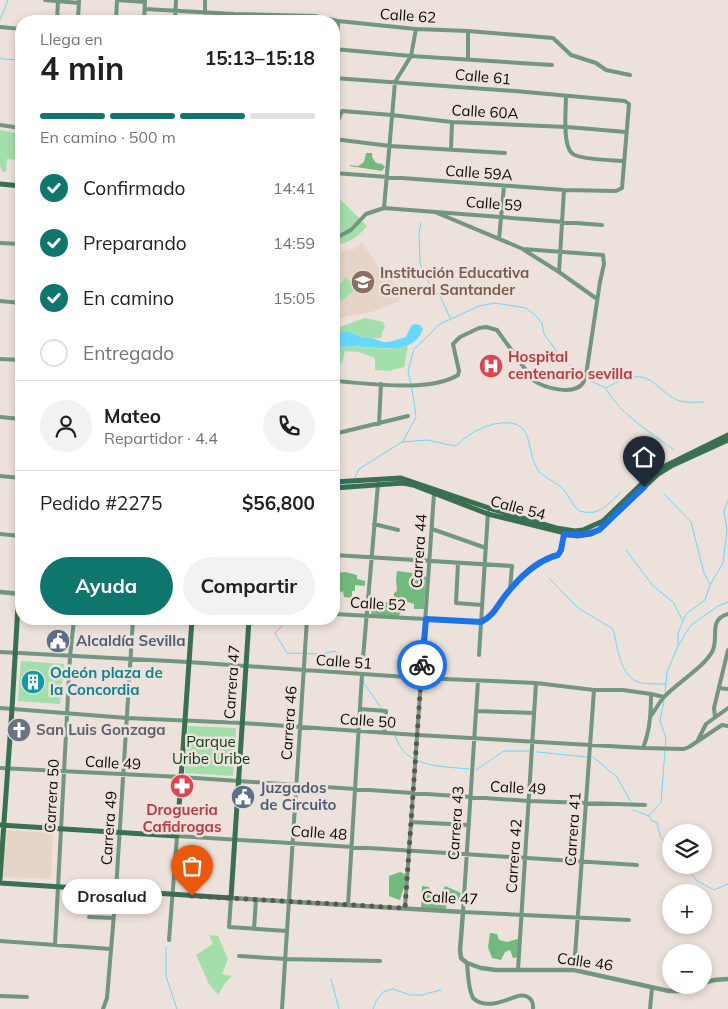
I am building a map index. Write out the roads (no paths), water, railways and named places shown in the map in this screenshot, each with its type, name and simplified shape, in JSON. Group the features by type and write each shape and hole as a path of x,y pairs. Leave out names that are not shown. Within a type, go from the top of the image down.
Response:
{"main road":[{"path":"0,184 15,185"},
{"name":"Calle 54","path":"340,487 403,483 488,511 577,536 591,534 599,530 656,472 726,438"},
{"name":"Calle 54","path":"340,482 401,478 488,511"},
{"path":"0,879 2,825 8,768 17,625"},
{"path":"177,836 191,625"},
{"name":"Carrera 47","path":"231,898 249,625"},
{"name":"Calle 48","path":"2,825 177,836"},
{"name":"Calle 47","path":"0,883 231,898"}],"street":[{"path":"45,0 79,1 78,15"},
{"path":"57,15 58,0"},
{"path":"116,15 117,0 145,1 144,15"},
{"path":"176,0 176,15"},
{"path":"205,0 205,13"},
{"name":"Calle 62","path":"145,9 262,15"},
{"name":"Calle 62","path":"340,21 416,29 553,38 572,56 596,63 606,70 630,75"},
{"path":"0,27 15,28"},
{"path":"340,236 351,230 366,214 384,208 395,82 411,56 416,29"},
{"path":"468,31 468,60"},
{"path":"340,49 552,65"},
{"name":"Calle 61","path":"340,78 625,101 629,104 626,132"},
{"path":"566,96 567,145 574,155 624,161 626,132"},
{"name":"Calle 60A","path":"340,116 342,111 452,122 567,127 626,132"},
{"path":"451,150 452,122"},
{"path":"0,125 15,127"},
{"path":"340,140 390,146 505,153"},
{"name":"Calle 59A","path":"340,174 564,190 616,191 622,188 624,161"},
{"path":"500,239 504,186"},
{"path":"559,272 564,190"},
{"name":"Calle 59","path":"384,208 602,225"},
{"path":"435,212 523,249 597,299"},
{"path":"0,243 15,244"},
{"path":"340,381 417,386 452,379 458,375 453,344 479,328 486,327 498,330 537,383 551,389 564,389 582,384 586,375 604,257 601,254 523,249"},
{"path":"0,300 15,302"},
{"path":"0,359 15,360"},
{"path":"379,424 382,384"},
{"path":"340,433 408,416"},
{"path":"0,417 15,418"},
{"path":"0,476 15,477"},
{"path":"363,658 378,484"},
{"name":"Carrera 44","path":"405,908 434,494"},
{"path":"478,655 488,511"},
{"path":"374,524 398,530"},
{"path":"432,529 486,548"},
{"path":"481,622 491,616 510,589 540,562 558,555 565,532"},
{"path":"0,534 15,535"},
{"path":"340,555 512,566 510,589"},
{"path":"458,563 456,603 482,605"},
{"path":"0,592 15,594"},
{"name":"Calle 52","path":"340,614 481,622"},
{"path":"651,716 664,697 708,657 715,644 716,622 720,616 728,614"},
{"name":"Carrera 50","path":"55,944 70,657 73,625"},
{"name":"Carrera 49","path":"103,1009 107,998 116,890 133,625"},
{"name":"Carrera 46","path":"282,1009 307,625"},
{"path":"715,717 714,708 726,669 728,650"},
{"name":"Calle 51","path":"0,652 70,657 130,658 536,684 651,694 664,697"},
{"path":"348,905 362,674"},
{"name":"Carrera 43","path":"467,963 461,958 460,950 478,681"},
{"name":"Carrera 42","path":"518,970 536,684"},
{"path":"719,688 728,689"},
{"name":"Carrera 41","path":"574,970 594,690"},
{"path":"643,748 651,716 651,694"},
{"name":"Calle 50","path":"0,708 127,718 242,723 417,736 643,748 684,749 722,725 728,726"},
{"path":"697,741 706,724 728,708"},
{"path":"360,709 386,711 384,733"},
{"path":"476,711 534,713"},
{"name":"Calle 49","path":"0,768 181,777 529,801 645,806"},
{"path":"411,822 469,825"},
{"path":"169,940 177,836"},
{"name":"Calle 48","path":"177,836 637,865"},
{"name":"Calle 47","path":"231,898 629,920"},
{"name":"Carrera 47","path":"231,898 229,927 287,930"},
{"path":"254,929 256,899"},
{"path":"89,917 113,918"},
{"path":"0,941 111,949"},
{"path":"239,956 380,962"},
{"path":"467,963 472,996 478,1004 488,1008 498,1006 514,997 522,995 530,998 534,1004 533,1009"},
{"name":"Calle 46","path":"467,963 481,968 574,970 662,990"},
{"path":"712,981 728,979"},
{"path":"650,1009 652,988"},
{"path":"0,996 27,997"}],"water":[{"path":"414,324 420,325 423,329 419,337 406,346 398,348 340,347 340,333 347,331 364,338 389,342 406,337 411,326"}],"waterway":[{"path":"0,20 8,0"},
{"path":"0,58 15,60"},
{"path":"421,223 419,232 420,263 425,277 441,298 450,318"},
{"path":"411,384 408,371 414,349 438,325 479,306 495,303 526,308 536,316 542,323 544,334 558,353 579,374"},
{"path":"589,380 606,388 630,378 642,377 654,383 676,400 704,402"},
{"path":"403,441 416,417 412,388"},
{"path":"606,389 628,415 674,450"},
{"path":"355,478 359,469 402,442 428,440 454,446 481,428 494,424 508,423 523,429 538,470 543,476 563,489 579,511 592,512 602,509 620,493"},
{"path":"340,485 353,484 354,482"},
{"path":"664,494 691,522 704,573 710,584"},
{"path":"678,645 678,634 683,620 687,613 705,600 710,585 723,563 727,530 724,511 728,500"},
{"path":"626,550 653,586 673,602 682,619"},
{"path":"549,578 578,608 613,629 618,652 628,675 641,683 666,684"},
{"path":"665,694 667,672 678,646 691,625 718,606 728,602"},
{"path":"282,625 275,633 287,653 322,654 335,651 357,672"},
{"path":"363,682 382,709"},
{"path":"649,816 661,802 666,738 660,721 664,701"},
{"path":"387,717 393,731"},
{"path":"395,735 406,754 415,759 435,766 469,769"},
{"path":"476,770 504,751 529,751"},
{"path":"537,752 587,757"},
{"path":"593,757 617,777 632,804"},
{"path":"633,810 649,816 652,821 657,822 662,839"},
{"path":"691,874 696,880 714,890 728,884"},
{"path":"166,947 166,976 177,1009"},
{"path":"331,979 339,1009"},
{"path":"373,1009 383,992 393,989 410,995 424,995"},
{"path":"425,994 441,990"}],"place":[{"name":"Institución Educativa General Santander","path":"363,282"},
{"name":"Hospital centenario sevilla","path":"491,366"},
{"name":"Alcaldía Sevilla","path":"58,641"},
{"name":"Odeón plaza de la Concordia","path":"33,682"},
{"name":"San Luis Gonzaga","path":"19,730"},
{"name":"Drogueria Cafidrogas","path":"182,786"},
{"name":"Juzgados de Circuito","path":"243,797"},
{"name":"Drosalud","path":"192,896"}],"park label":[{"name":"Parque Uribe Uribe","path":"211,750"}]}
